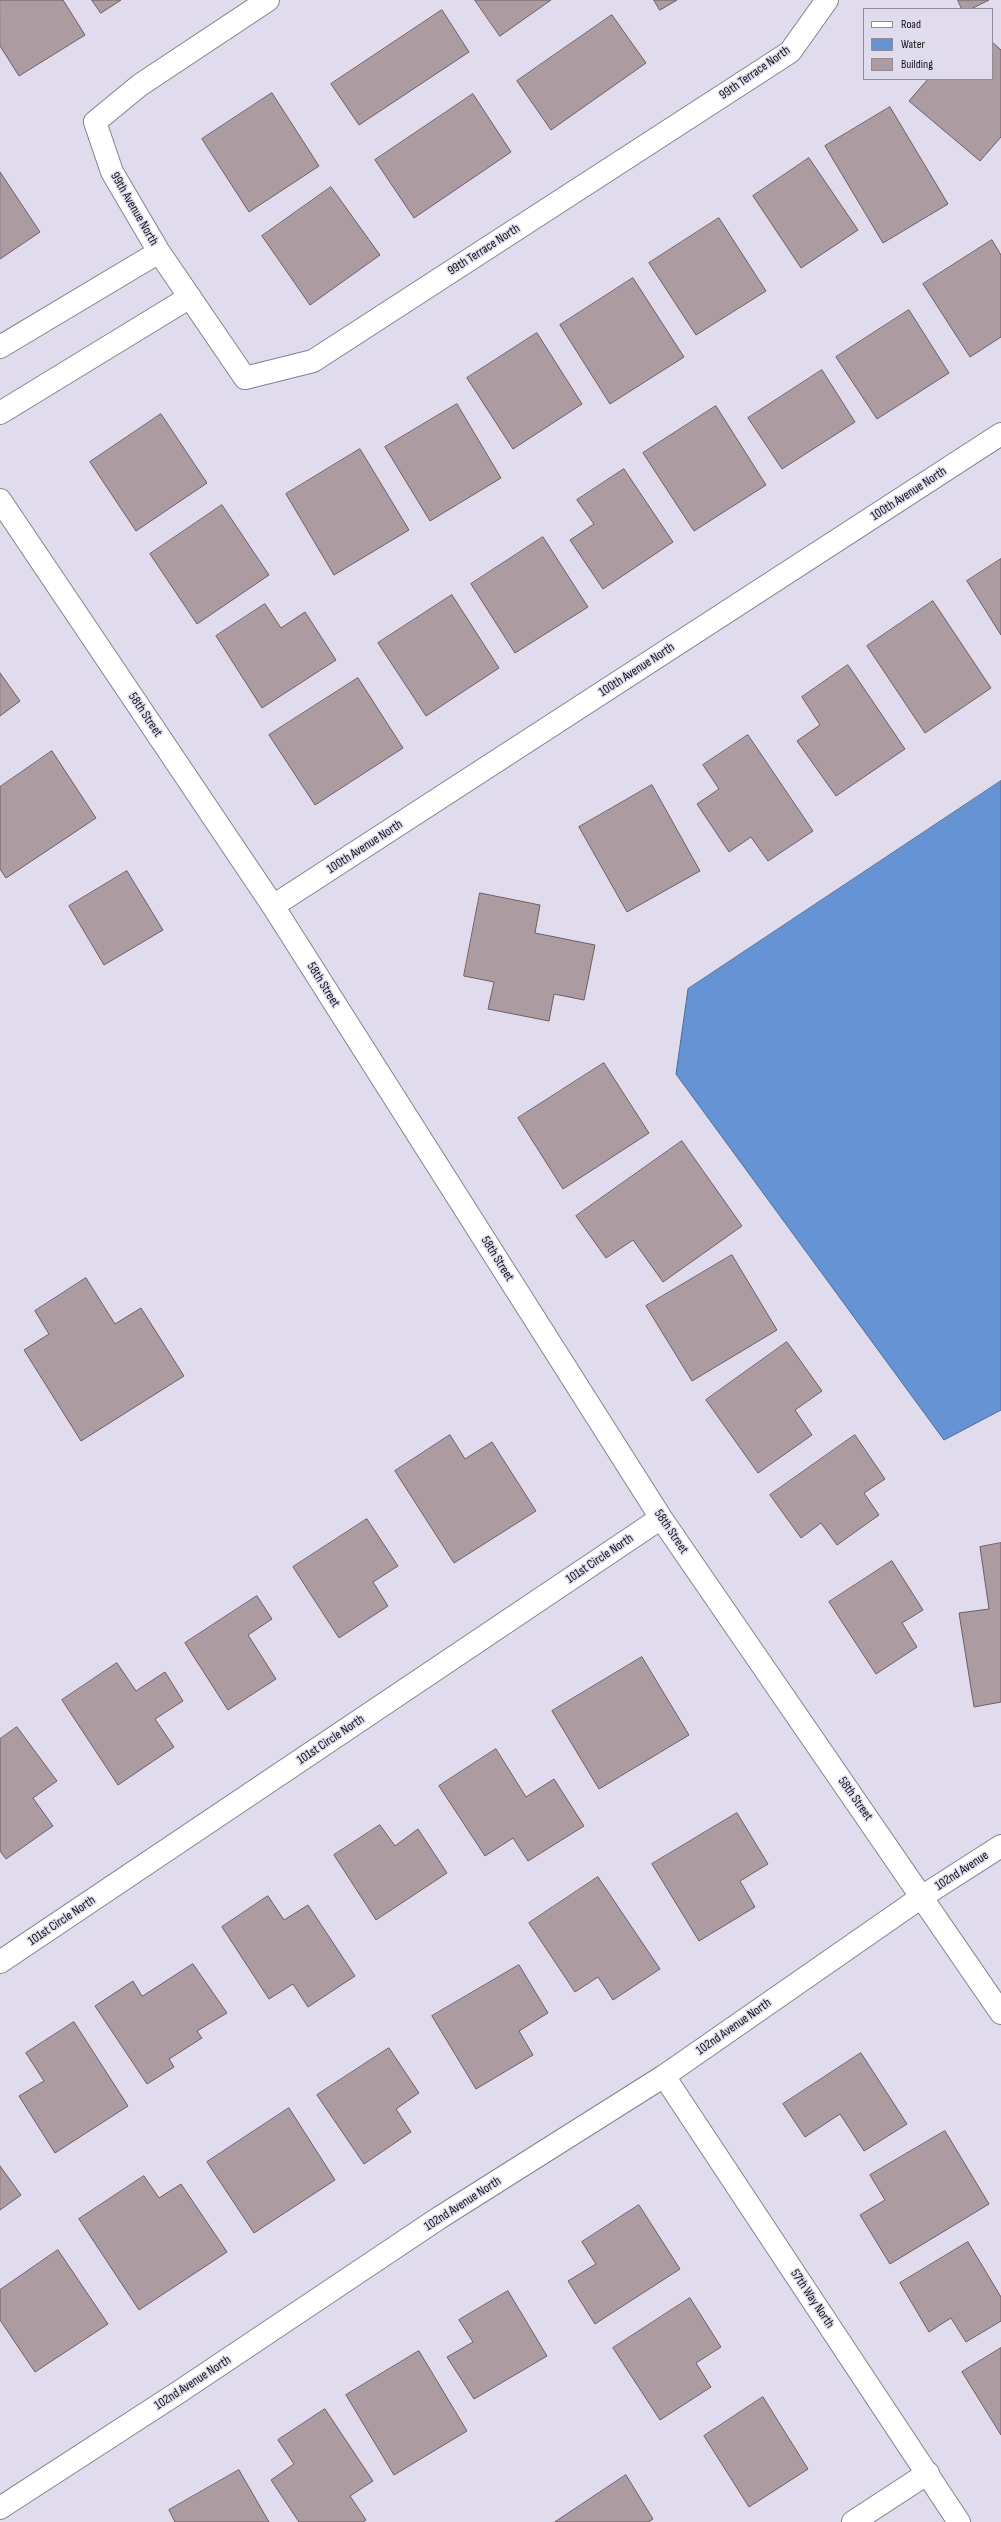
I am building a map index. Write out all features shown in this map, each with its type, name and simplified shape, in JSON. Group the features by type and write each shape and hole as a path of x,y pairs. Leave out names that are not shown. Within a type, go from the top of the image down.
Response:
{"street":[{"name":"99th Avenue North","path":"0,347 159,252 112,172 95,122 140,85 268,0"},
{"name":"99th Terrace North","path":"159,252 245,378 313,361 790,52 827,1"},
{"path":"0,413 190,297"},
{"name":"100th Avenue North","path":"273,906 1001,434"},
{"name":"58th Street","path":"0,500 273,906 662,1518 923,1896 1001,2013"},
{"name":"101st Circle North","path":"0,1962 662,1518"},
{"name":"102nd Avenue","path":"923,1896 1001,1846"},
{"name":"102nd Avenue North","path":"0,2508 179,2392 439,2218 664,2076 923,1896"},
{"name":"57th Way North","path":"664,2076 959,2522"},
{"path":"853,2522 928,2473"}],"water":[{"path":"1001,781 1001,1410 944,1440 676,1074 688,989"}],"building":[{"path":"0,0 63,0 85,35 19,76 0,46"},
{"path":"92,0 121,0 101,13"},
{"path":"475,0 551,0 500,36"},
{"path":"654,0 677,0 660,10"},
{"path":"958,0 989,0 973,8 962,8"},
{"path":"442,10 469,52 359,125 331,84"},
{"path":"612,15 646,63 551,130 517,81"},
{"path":"993,43 1001,50 1001,137 980,161 909,101 927,80 993,80"},
{"path":"272,93 319,166 249,212 202,139"},
{"path":"473,94 511,152 414,218 375,160"},
{"path":"890,107 948,204 883,243 825,146"},
{"path":"809,158 858,230 801,268 753,196"},
{"path":"0,172 40,232 0,259"},
{"path":"331,187 380,255 310,305 262,236"},
{"path":"719,218 766,291 696,335 649,263"},
{"path":"992,240 1001,255 1001,337 970,357 923,284"},
{"path":"633,278 684,357 610,404 560,325"},
{"path":"909,310 949,373 877,419 836,357"},
{"path":"537,333 582,404 513,449 467,378"},
{"path":"822,370 855,422 782,469 748,418"},
{"path":"457,404 501,478 430,521 385,447"},
{"path":"716,406 766,485 694,531 643,453"},
{"path":"161,414 207,483 136,531 90,462"},
{"path":"360,449 409,530 334,575 286,494"},
{"path":"624,469 673,542 603,589 570,540 594,524 577,500"},
{"path":"222,505 269,575 197,624 150,554"},
{"path":"543,537 588,607 515,653 471,584"},
{"path":"1001,559 1001,635 967,581"},
{"path":"452,595 499,668 426,716 378,643"},
{"path":"933,601 991,688 925,733 867,646"},
{"path":"265,604 281,628 305,612 336,660 262,708 216,636"},
{"path":"848,665 905,749 836,796 797,741 820,725 802,697"},
{"path":"0,673 20,701 0,716"},
{"path":"358,678 403,748 315,805 269,735"},
{"path":"748,735 813,831 768,861 751,837 729,852 697,804 719,789 703,765"},
{"path":"52,751 96,818 6,878 0,869 0,787"},
{"path":"652,785 700,871 627,912 579,827"},
{"path":"127,871 163,930 104,965 69,906"},
{"path":"480,893 540,905 535,933 595,945 584,1000 554,994 549,1021 488,1009 494,982 464,976"},
{"path":"604,1063 649,1133 563,1189 518,1118"},
{"path":"682,1141 742,1226 663,1282 633,1240 606,1258 576,1216"},
{"path":"732,1255 777,1330 692,1381 646,1306"},
{"path":"86,1278 115,1324 141,1308 184,1376 81,1441 24,1350 49,1334 35,1311"},
{"path":"787,1342 822,1391 795,1410 812,1435 758,1473 706,1400"},
{"path":"450,1435 465,1459 492,1442 536,1511 454,1563 395,1471"},
{"path":"855,1435 885,1479 864,1493 879,1515 837,1545 821,1523 801,1538 770,1495"},
{"path":"367,1519 398,1566 373,1582 388,1606 339,1638 293,1567"},
{"path":"1001,1543 1001,1702 974,1707 959,1613 989,1609 980,1547"},
{"path":"892,1561 923,1610 902,1623 917,1647 876,1674 829,1602"},
{"path":"257,1596 272,1619 248,1635 276,1679 228,1710 185,1643"},
{"path":"642,1657 689,1735 599,1789 552,1711"},
{"path":"117,1663 136,1691 165,1672 183,1701 155,1719 174,1747 118,1785 62,1700"},
{"path":"17,1727 57,1781 33,1798 53,1826 6,1859 0,1851 0,1739"},
{"path":"496,1749 526,1797 554,1779 584,1826 528,1861 513,1838 485,1856 439,1786"},
{"path":"737,1813 768,1864 740,1881 755,1907 699,1941 652,1864"},
{"path":"380,1825 395,1846 418,1829 447,1873 376,1920 334,1855"},
{"path":"598,1877 660,1969 613,2000 598,1977 575,1992 529,1923"},
{"path":"268,1896 284,1920 308,1905 355,1976 308,2007 293,1984 269,1999 222,1927"},
{"path":"193,1964 227,2013 197,2031 202,2038 169,2059 174,2067 147,2084 95,2006 133,1981 142,1996"},
{"path":"519,1965 548,2013 519,2031 533,2055 476,2089 432,2016"},
{"path":"74,2022 128,2106 55,2153 19,2096 44,2081 26,2053"},
{"path":"389,2048 419,2093 396,2109 411,2132 364,2164 317,2095"},
{"path":"861,2053 907,2124 864,2151 840,2114 805,2137 783,2104"},
{"path":"289,2108 335,2180 254,2233 207,2162"},
{"path":"945,2131 989,2204 890,2264 860,2215 885,2200 870,2175"},
{"path":"0,2166 21,2195 0,2210"},
{"path":"144,2176 159,2198 181,2184 227,2252 139,2310 79,2219"},
{"path":"639,2205 680,2269 595,2324 568,2281 596,2264 582,2242"},
{"path":"968,2242 1001,2297 1001,2321 966,2342 951,2318 929,2332 900,2283"},
{"path":"58,2250 108,2324 35,2372 0,2320 0,2290"},
{"path":"508,2291 547,2356 474,2399 447,2357 473,2342 459,2320"},
{"path":"690,2298 721,2347 696,2363 711,2387 660,2420 613,2348"},
{"path":"1001,2348 1001,2435 962,2372"},
{"path":"419,2351 467,2431 394,2475 346,2395"},
{"path":"763,2397 808,2469 749,2507 704,2436"},
{"path":"325,2409 373,2481 350,2496 366,2520 363,2522 299,2522 271,2480 294,2464 278,2440"},
{"path":"239,2470 269,2522 175,2522 169,2510"},
{"path":"626,2475 653,2519 648,2522 555,2522"}]}
